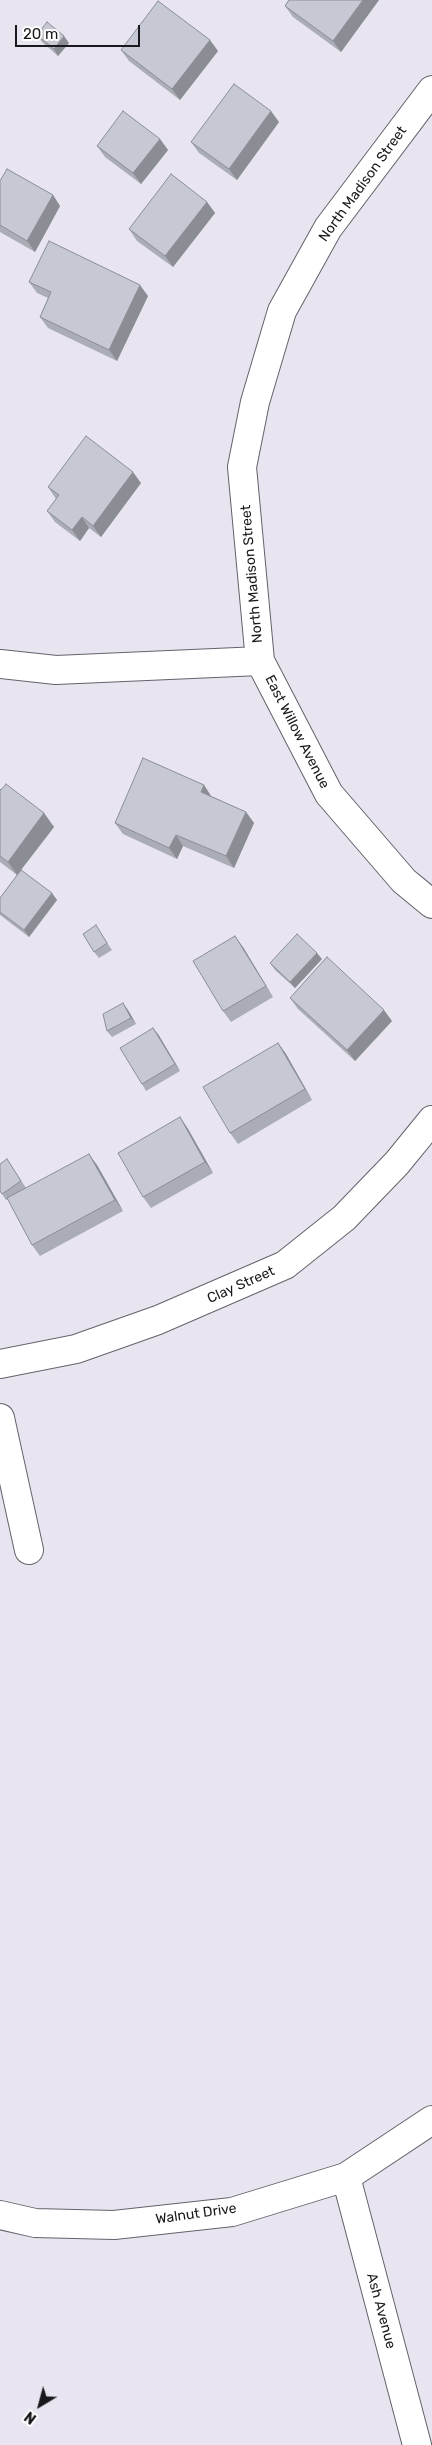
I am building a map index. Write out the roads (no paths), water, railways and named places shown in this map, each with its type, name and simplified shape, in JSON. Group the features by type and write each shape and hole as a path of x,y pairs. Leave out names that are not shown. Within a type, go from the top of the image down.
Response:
{"street":[{"name":"North Madison Street","path":"260,661 242,467 255,402 263,374 282,311 328,228 432,90"},
{"name":"East Willow Avenue","path":"0,664 56,670 260,661 329,794 404,882 432,904"},
{"name":"Clay Street","path":"0,1364 76,1349 158,1320 285,1265 344,1218 397,1163 432,1120"},
{"path":"0,1418 30,1550"},
{"name":"Walnut Drive","path":"0,2215 35,2223 114,2225 232,2212 346,2177 432,2120"},
{"name":"Ash Avenue","path":"346,2177 417,2445"}]}
